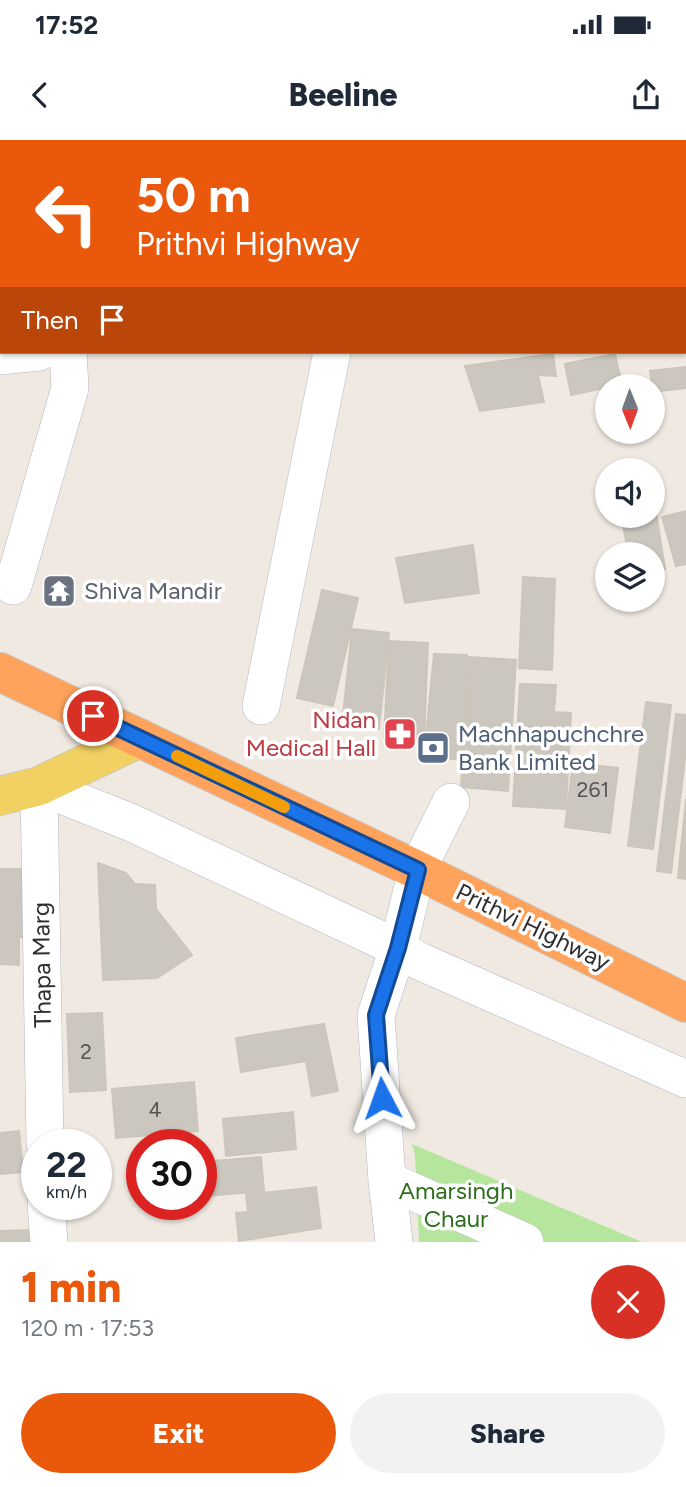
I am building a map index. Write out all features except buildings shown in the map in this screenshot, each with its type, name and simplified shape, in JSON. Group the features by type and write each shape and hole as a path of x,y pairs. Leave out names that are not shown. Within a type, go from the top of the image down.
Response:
{"highway":[{"name":"Prithvi Highway","path":"0,672 418,870 686,1003"}],"main road":[{"path":"0,796 39,786 139,738"}],"street":[{"path":"0,356 20,354"},
{"path":"12,586 70,388 68,354"},
{"path":"261,706 332,354"},
{"path":"39,786 132,823 398,948 417,960 686,1079"},
{"name":"Thapa Marg","path":"39,786 45,1129"},
{"path":"394,1242 376,1015 398,948 418,870 451,802"},
{"path":"387,1180 525,1242"},
{"path":"47,1220 48,1242"}],"green space":[{"name":"Amarsingh Chaur","path":"412,1144 642,1242 419,1242 415,1155"}],"slow traffic":[{"path":"177,756 284,807"}],"place":[{"name":"Shiva Mandir","path":"59,591"},
{"name":"Nidan Medical Hall","path":"400,734"},
{"name":"Machhapuchchre Bank Limited","path":"433,748"}],"route":[{"path":"93,716 418,870 398,948 376,1015 382,1098"}]}
